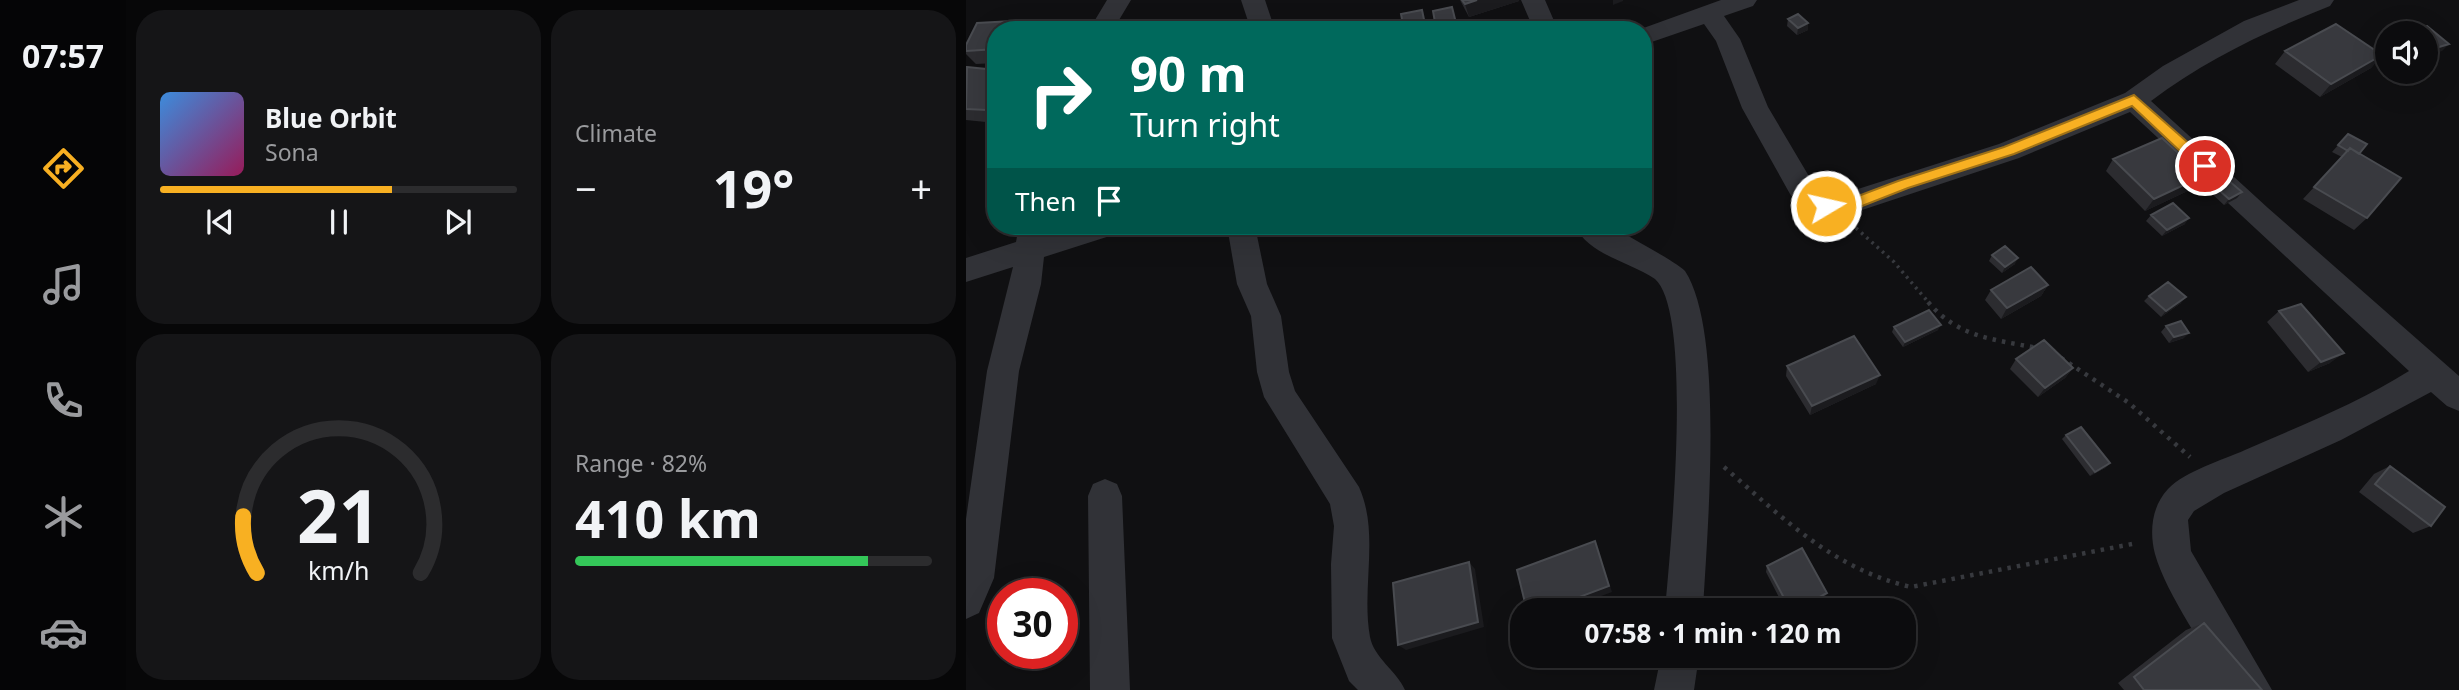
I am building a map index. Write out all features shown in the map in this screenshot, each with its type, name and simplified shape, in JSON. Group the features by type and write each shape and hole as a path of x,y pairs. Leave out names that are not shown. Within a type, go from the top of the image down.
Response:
{"street":[{"path":"1106,21 1119,0"},
{"path":"1253,0 1260,21"},
{"path":"1533,0 1542,21"},
{"path":"1652,34 1745,0"},
{"path":"1709,14 1728,39 1755,108 1800,186 1807,196 1831,208 1847,206 1903,184 2009,150 2134,100 2172,72 2253,27 2322,0"},
{"path":"2134,100 2459,396"},
{"path":"1242,235 1252,284 1266,316 1271,361 1280,397 1348,499 1352,526 1349,564 1351,638 1363,667 1385,690"},
{"path":"1601,235 1611,243 1663,268 1681,288 1690,354 1692,439 1685,598"},
{"path":"966,270 1032,237"},
{"path":"966,600 976,578 980,438 1017,322 1032,237"},
{"path":"2252,690 2191,590 2173,554 2169,520 2182,499 2212,481 2329,429 2397,395 2432,373"},
{"path":"1105,496 1110,690"},
{"path":"1674,690 1678,668"}],"path":[{"path":"1831,208 1883,251 1933,308 1956,328 1971,335 2045,349"},
{"path":"2055,355 2133,406 2166,432 2212,481"},
{"path":"1692,439 1809,538 1860,574 1887,584 1910,587 2169,537"}],"building":[{"path":"1452,7 1456,21 1435,21 1433,11"},
{"path":"1422,10 1424,21 1402,21 1401,14"},
{"path":"1798,14 1808,23 1798,28 1788,19"},
{"path":"987,22 987,50 966,51 966,45 977,23"},
{"path":"2336,24 2375,50 2375,59 2331,84 2285,51"},
{"path":"2438,35 2449,44 2438,47"},
{"path":"967,67 987,69 987,110 966,109"},
{"path":"2348,134 2367,144 2359,154 2338,145"},
{"path":"2162,138 2203,176 2154,199 2113,159"},
{"path":"2350,148 2401,178 2367,218 2314,187"},
{"path":"2214,168 2242,192 2229,199 2202,175"},
{"path":"2173,203 2189,218 2167,230 2151,215"},
{"path":"2005,246 2018,258 2005,267 1992,255"},
{"path":"2031,267 2048,285 2007,308 1991,290"},
{"path":"2168,282 2186,297 2166,311 2149,296"},
{"path":"2301,304 2344,353 2321,362 2279,311"},
{"path":"1929,310 1941,325 1905,342 1894,327"},
{"path":"2181,321 2189,333 2174,337 2166,326"},
{"path":"1854,336 1880,375 1812,406 1787,366"},
{"path":"2044,340 2073,368 2045,388 2016,359"},
{"path":"2081,427 2110,463 2095,472 2066,435"},
{"path":"2390,466 2445,507 2431,526 2375,484"},
{"path":"1595,541 1609,586 1577,598 1524,598 1517,570"},
{"path":"1802,548 1827,593 1818,598 1784,598 1767,566"},
{"path":"1469,562 1478,622 1398,645 1393,583"},
{"path":"2204,623 2262,690 2144,690 2134,677"}],"route":[{"path":"1826,206 1847,206 1903,184 1947,172 2134,100 2205,166"}]}
